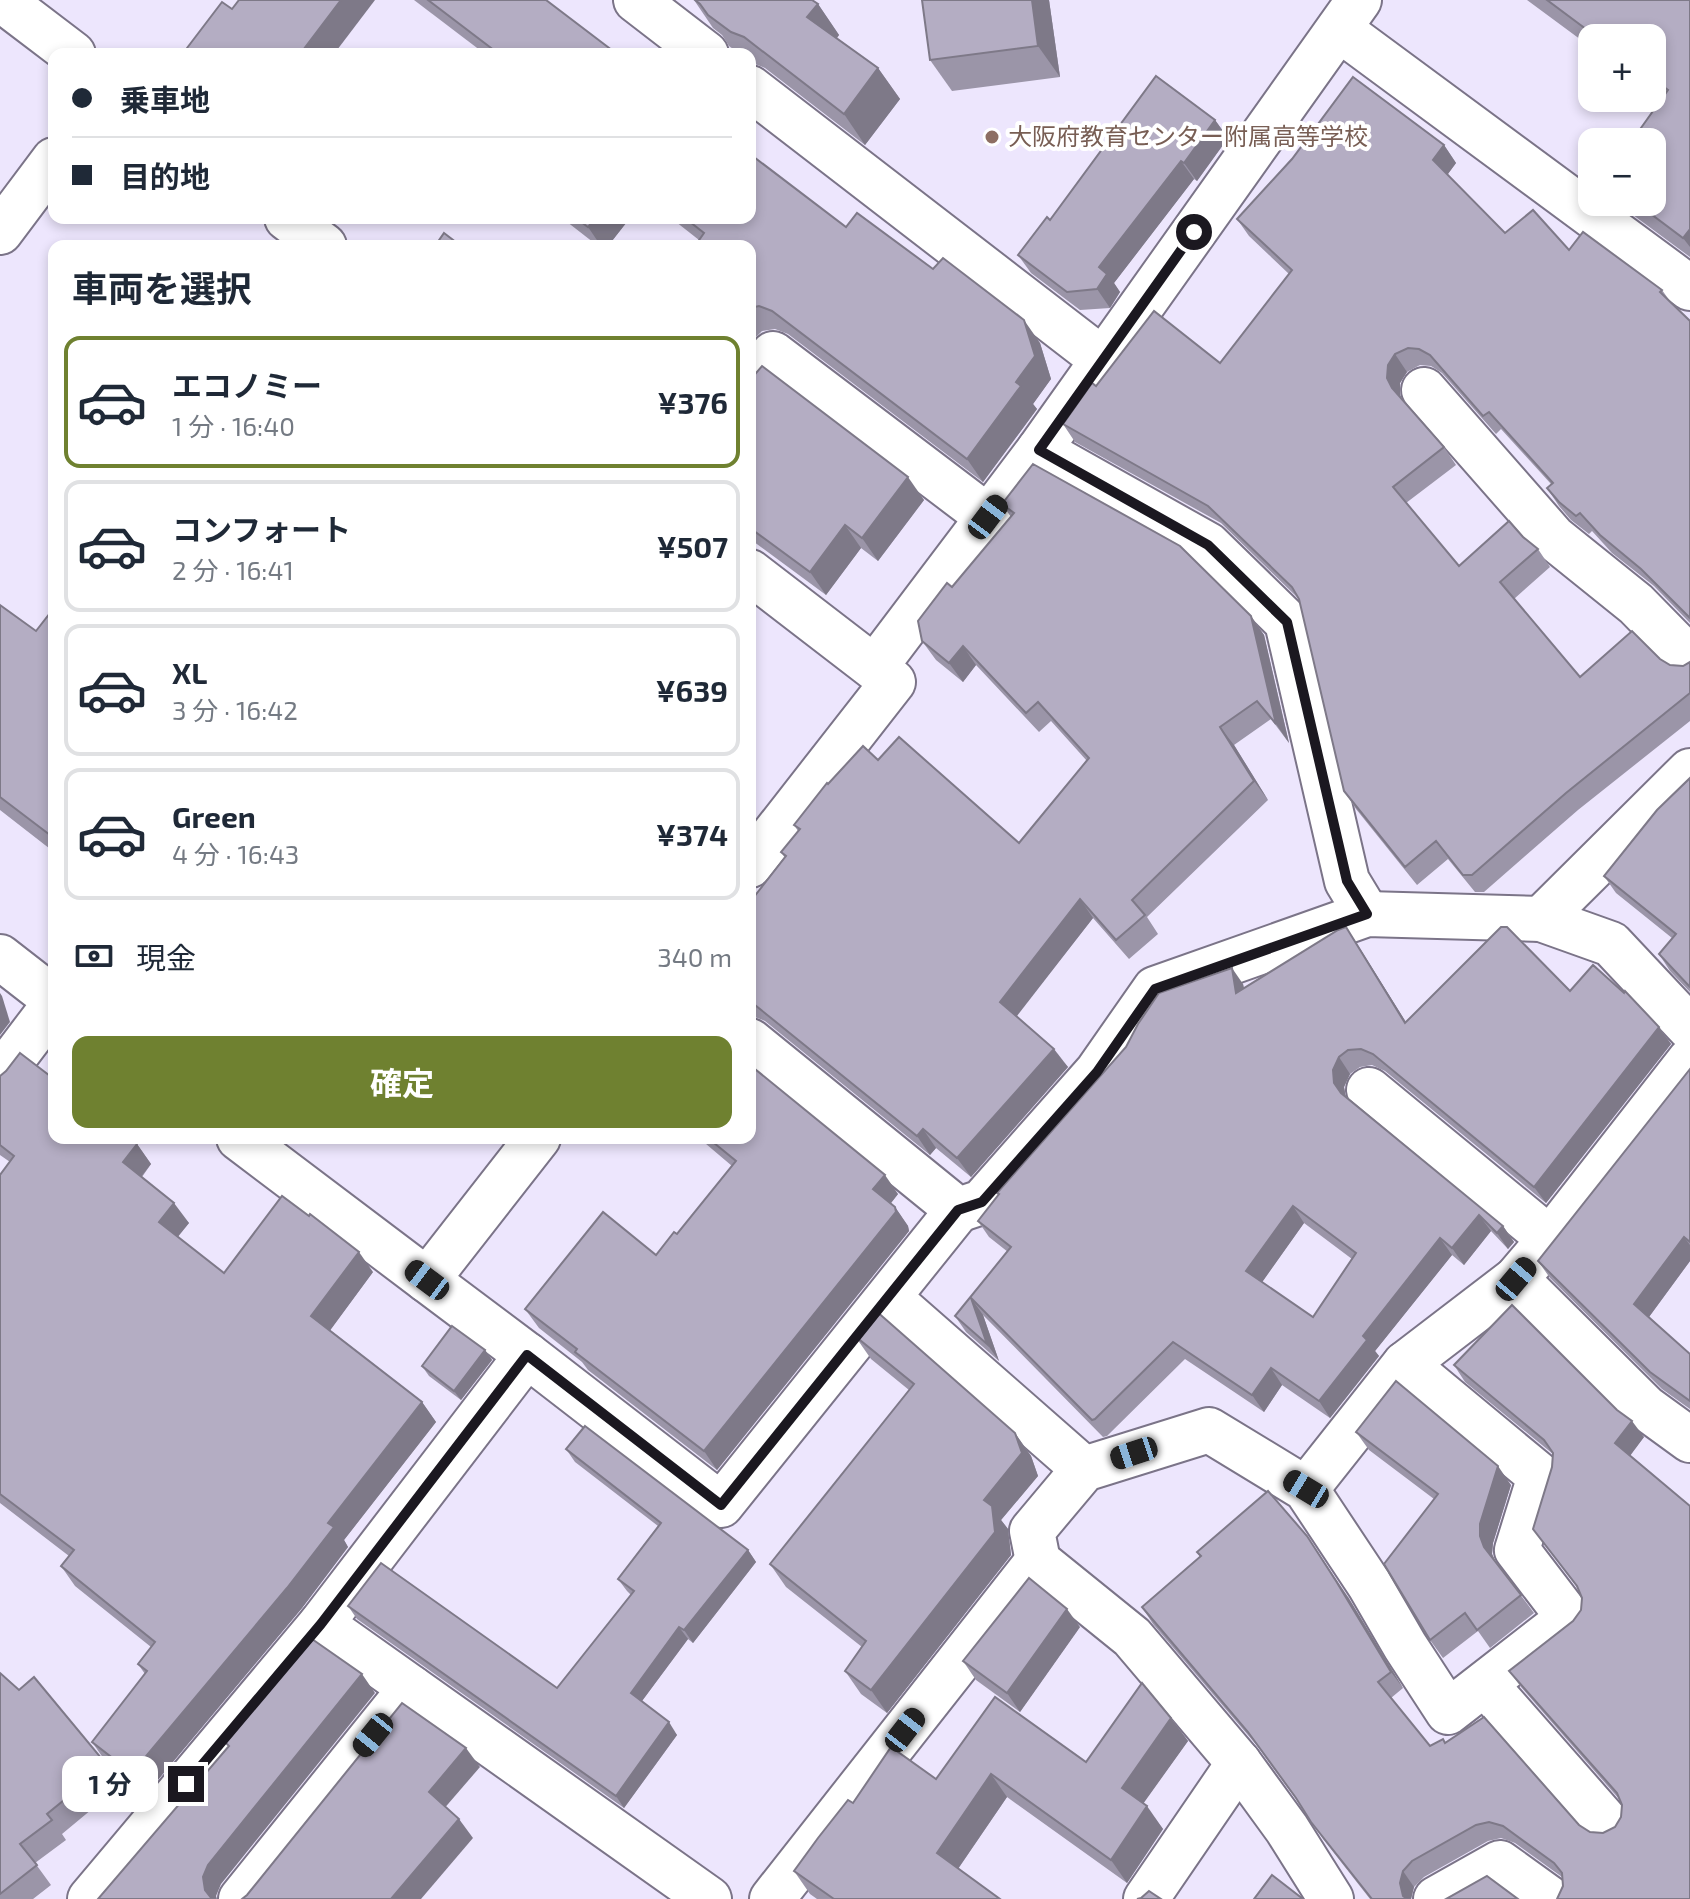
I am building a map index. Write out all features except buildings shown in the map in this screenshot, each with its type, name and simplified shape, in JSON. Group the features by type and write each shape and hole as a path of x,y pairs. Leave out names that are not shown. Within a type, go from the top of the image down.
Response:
{"street":[{"path":"2,0 65,48"},
{"path":"636,0 698,48"},
{"path":"756,856 884,674 988,517 1349,14 1690,288"},
{"path":"756,93 1103,360"},
{"path":"0,232 48,168"},
{"path":"295,224 316,240"},
{"path":"756,377 773,354 988,517"},
{"path":"1424,390 1554,538 1636,604 1690,659"},
{"path":"1039,450 1208,545 1287,622 1347,881 1367,914"},
{"path":"756,577 884,674"},
{"path":"1541,919 1690,771"},
{"path":"247,1144 721,1505 958,1210 982,1202 1097,1072 1155,989 1367,914 1541,919 1611,944 1690,1028"},
{"path":"0,957 48,997"},
{"path":"0,1076 48,1010"},
{"path":"756,1046 958,1210"},
{"path":"1306,1489 1405,1364 1516,1279 1690,1060"},
{"path":"1369,1090 1550,1239"},
{"path":"427,1280 533,1144"},
{"path":"1516,1279 1646,1408 1690,1440"},
{"path":"889,1298 1084,1469"},
{"path":"90,1899 321,1624 527,1355"},
{"path":"1331,1899 1287,1829 1239,1763 1132,1637 1038,1561 1032,1531 1084,1469 1209,1430 1306,1489 1448,1712 1569,1618 1517,1550 1540,1476 1405,1364"},
{"path":"772,1899 1038,1561"},
{"path":"321,1624 709,1899"},
{"path":"1485,1684 1609,1825"},
{"path":"241,1899 411,1688"},
{"path":"1146,1899 1239,1763"},
{"path":"1436,1899 1500,1863 1550,1899"}],"place":[{"name":"大阪府教育センター附属高等学校","path":"992,137"}],"route":[{"path":"186,1784 321,1624 527,1355 721,1505 958,1210 982,1202 1097,1072 1155,989 1367,914 1347,881 1287,622 1208,545 1039,450 1194,232"}]}
